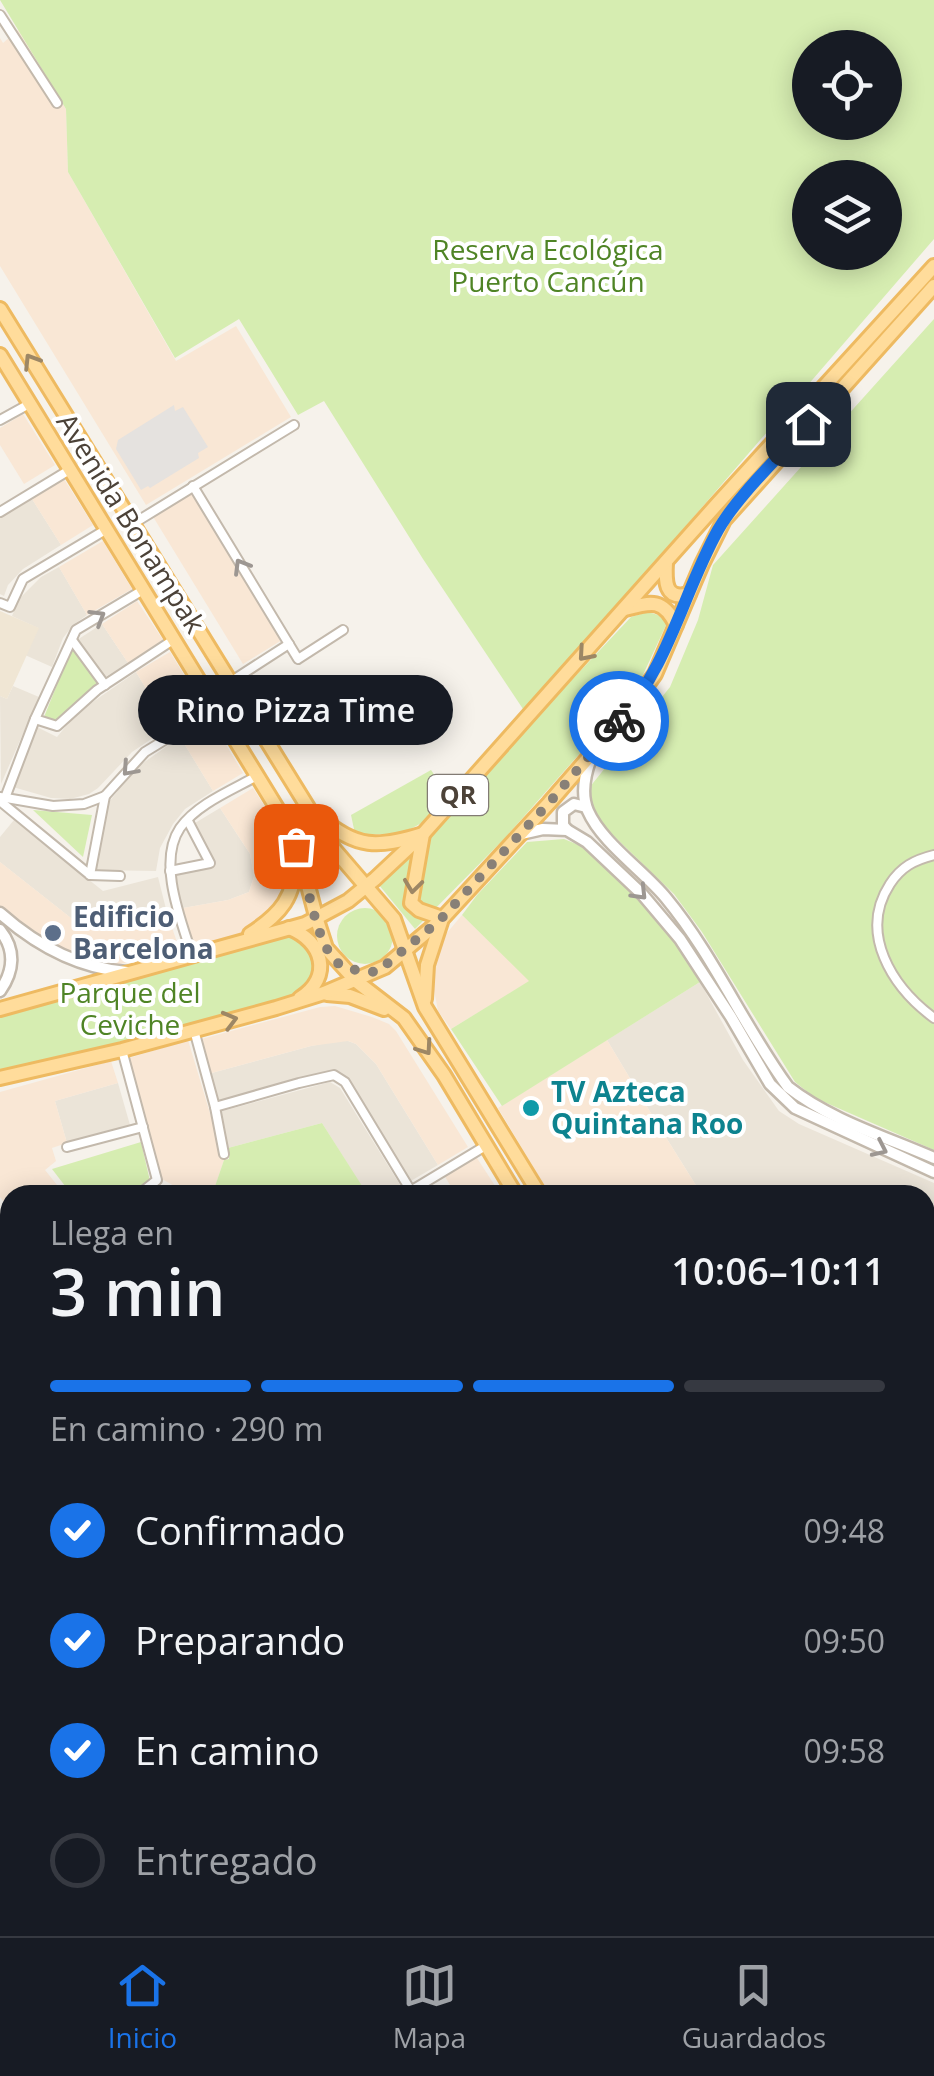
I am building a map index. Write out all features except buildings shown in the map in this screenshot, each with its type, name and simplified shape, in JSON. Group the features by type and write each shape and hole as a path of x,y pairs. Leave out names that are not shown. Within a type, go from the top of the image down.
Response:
{"main road":[{"name":"QR","path":"366,888 423,834 934,266"},
{"name":"QR","path":"406,949 443,917 521,834 628,712 654,674 716,533 733,507 934,286"},
{"name":"Avenida Bonampak","path":"0,309 332,848 394,919 425,1007 534,1185"},
{"name":"Avenida Bonampak","path":"0,355 258,776 296,846 326,948 356,981 404,1018 444,1075 510,1185"},
{"path":"666,562 665,578 670,591 682,596 689,594"},
{"path":"623,610 658,604 668,610 676,626"},
{"path":"310,809 336,832 353,840 384,843 423,834 411,903 443,917 427,965 425,1007"},
{"path":"236,942 265,924 284,905 296,880 296,846"},
{"path":"302,862 312,866 325,864 332,857 332,848"},
{"path":"0,1009 316,920 366,888"},
{"path":"348,901 382,903"},
{"path":"322,938 334,910"},
{"path":"284,1005 312,988 320,966 312,942 289,928"},
{"path":"391,962 399,930"},
{"path":"0,1078 122,1050 324,993 377,972 406,949"},
{"path":"341,966 377,972"},
{"path":"324,993 350,996 404,1018"},
{"path":"444,1075 454,1075 459,1065"},
{"path":"470,1116 474,1104 485,1106"}],"street":[{"path":"0,15 57,103"},
{"path":"0,420 31,403"},
{"path":"131,524 294,425"},
{"path":"0,512 71,469"},
{"path":"193,486 298,659 343,630"},
{"path":"0,603 10,608 23,579 107,529"},
{"path":"2,799 76,630 143,590"},
{"path":"72,640 105,685"},
{"path":"35,719 57,726 105,685 174,640"},
{"path":"230,682 289,644"},
{"path":"2,799 53,806 84,804 105,796 145,752 215,709"},
{"path":"594,751 585,778 586,807 620,852 666,898 704,951 788,1087 836,1116 934,1158"},
{"path":"192,955 171,882 169,854 180,828 202,808 258,776"},
{"path":"90,875 105,796"},
{"path":"2,799 90,875 120,876"},
{"path":"567,830 563,812 574,804 586,807"},
{"path":"170,871 210,863 188,821"},
{"path":"521,834 567,830 587,842 642,894 680,938 770,1084 795,1108 934,1172"},
{"path":"934,855 914,860 896,875 880,899 876,926 882,953 896,979 914,1002 934,1018"},
{"path":"0,912 21,946"},
{"path":"0,930 21,946 105,970 128,972"},
{"path":"0,991 21,946"},
{"path":"194,1030 224,1154"},
{"path":"122,1050 157,1180 151,1185"},
{"path":"215,1107 334,1076 345,1082 403,1185"},
{"path":"67,1148 143,1127"},
{"path":"420,1185 487,1145"}],"shaded area":[{"path":"18,30 66,109 68,172 176,361 236,326 291,417 146,505 0,266 0,38 3,43"},
{"path":"174,405 175,411 183,407 208,447 198,453 199,458 141,490 116,449 118,440"},
{"path":"23,414 55,465 24,484 0,445 0,428"},
{"path":"64,479 93,525 61,545 32,499"},
{"path":"191,491 282,640 243,664 152,515"},
{"path":"32,499 61,545 23,569 8,585 4,596 0,594 0,518"},
{"path":"103,541 132,589 87,615 59,567"},
{"path":"59,567 87,615 63,638 52,667 25,655 38,628 12,616 19,599 41,577"},
{"path":"137,601 163,640 128,663 102,624"},
{"path":"0,611 39,628 7,699 0,696"},
{"path":"102,624 128,663 102,679 77,640"},
{"path":"170,652 203,706 169,727 136,672"},
{"path":"136,672 169,727 132,752 89,794 51,798 13,787 37,727 57,737 77,713"},
{"path":"13,686 39,697 1,784 0,696 7,699"},
{"path":"210,718 243,773 213,791 180,737"},
{"path":"180,737 213,791 185,809 173,824 160,848 156,871 94,870 109,802 136,768"},
{"path":"253,788 289,851 292,884 274,913 246,933 193,948 183,908 249,892 254,876 250,854 220,808"},
{"path":"220,808 250,854 254,876 249,892 183,908 174,876 213,866 195,823"},
{"path":"14,820 103,891 158,877 167,913 117,925 71,918 0,862 0,837"},
{"path":"0,862 71,918 117,925 167,913 180,951 106,967 72,957 28,934 0,908"},
{"path":"462,915 530,981 451,1029 438,1011 435,966 446,934"},
{"path":"700,982 743,1060 779,1111 799,1124 934,1185 696,1185 607,1040"},
{"path":"335,1006 372,1017 396,1031 468,1147 438,1165 376,1064 348,1041 311,1046 208,1074 198,1040"},
{"path":"188,1040 224,1160 215,1185 172,1185 158,1177 123,1060"},
{"path":"607,1040 696,1185 544,1185 498,1108"},
{"path":"337,1041 356,1044 376,1064 438,1165 409,1182 347,1077 330,1072 216,1103 208,1074"},
{"path":"111,1061 118,1083 55,1101 67,1143 52,1148 56,1161 45,1170 57,1185 0,1185 0,1092"},
{"path":"330,1082 340,1088 400,1185 361,1185 322,1123 228,1148 219,1112"},
{"path":"118,1083 130,1125 67,1143 55,1101"},
{"path":"475,1155 494,1185 450,1185 444,1175"}],"green space":[{"name":"Reserva Ecológica Puerto Cancún","path":"0,0 934,0 934,239 525,712 324,401 298,415 239,319 175,358 68,172 66,109"},
{"path":"934,319 934,1150 815,1098 795,1082 702,932 674,894 591,814 585,793 670,687 698,620 713,565"},
{"path":"648,612 667,623 636,690 505,838 415,929 379,885 631,617"},
{"path":"73,645 101,684 57,723 44,717"},
{"path":"431,770 452,801 408,830 355,834 351,815"},
{"path":"33,810 92,815 83,857"},
{"path":"564,839 586,848 652,907 700,982 502,1106 451,1029 529,981 462,915 527,842"},
{"path":"365,908 385,916 393,936 385,956 365,964 345,956 337,936 345,916"},
{"name":"Parque del Ceviche","path":"286,935 308,942 317,958 308,992 0,1076 0,1012"},
{"path":"322,1123 361,1185 215,1185 224,1160 229,1159 228,1148"},
{"path":"141,1142 150,1181 145,1185 64,1185 52,1169"}],"way so far":[{"path":"296,846 326,948 341,966 377,972 440,920 619,721"}],"place":[{"name":"Rino Pizza Time","path":"296,846"},
{"name":"Edificio Barcelona","path":"53,933"},
{"name":"TV Azteca Quintana Roo","path":"531,1108"}],"route":[{"path":"619,721 654,674 724,520 808,424"}]}
